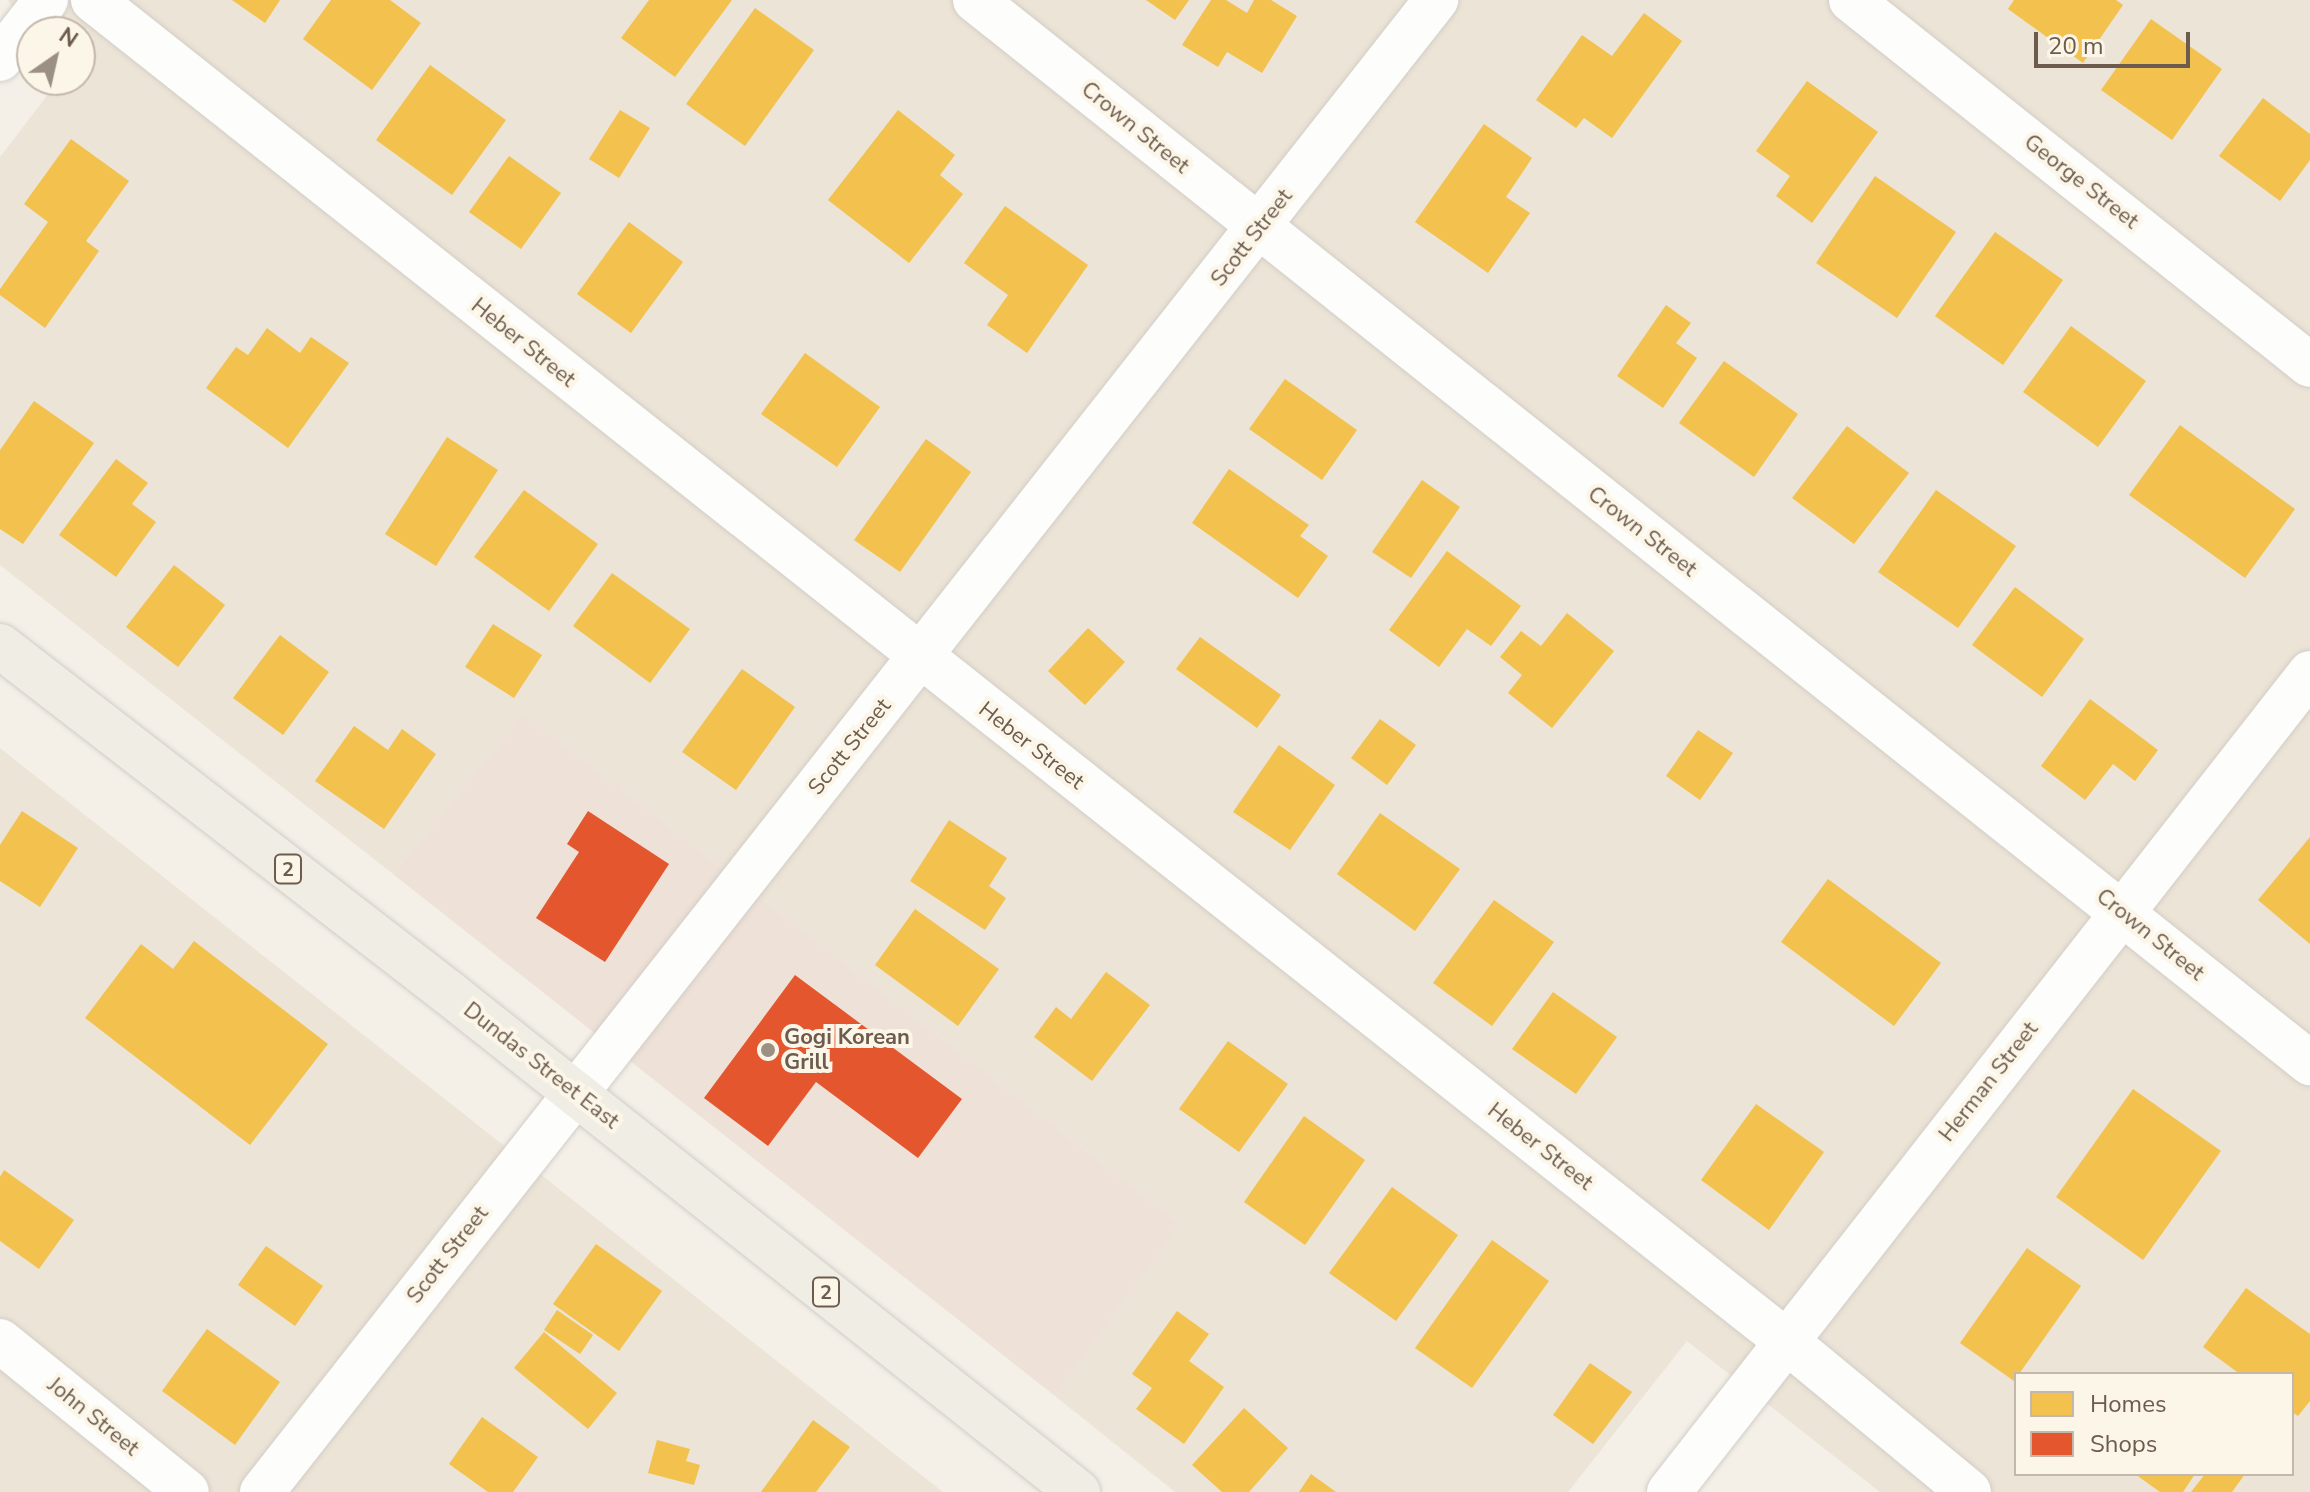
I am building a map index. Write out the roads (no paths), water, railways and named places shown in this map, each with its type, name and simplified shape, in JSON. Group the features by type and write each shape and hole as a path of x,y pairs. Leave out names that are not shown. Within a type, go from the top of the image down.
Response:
{"main road":[{"name":"Dundas Street East","path":"0,646 575,1093 1078,1492"}],"street":[{"path":"0,59 46,0"},
{"name":"Heber Street","path":"93,0 920,659 1786,1341 1969,1492"},
{"name":"Crown Street","path":"975,0 2310,1063"},
{"name":"Scott Street","path":"262,1492 1260,228 1436,0"},
{"name":"George Street","path":"1851,0 2310,365"},
{"name":"Herman Street","path":"1669,1492 2310,673"},
{"name":"John Street","path":"0,1341 187,1492"}],"place":[{"name":"Gogi Korean Grill","path":"768,1050"}]}
